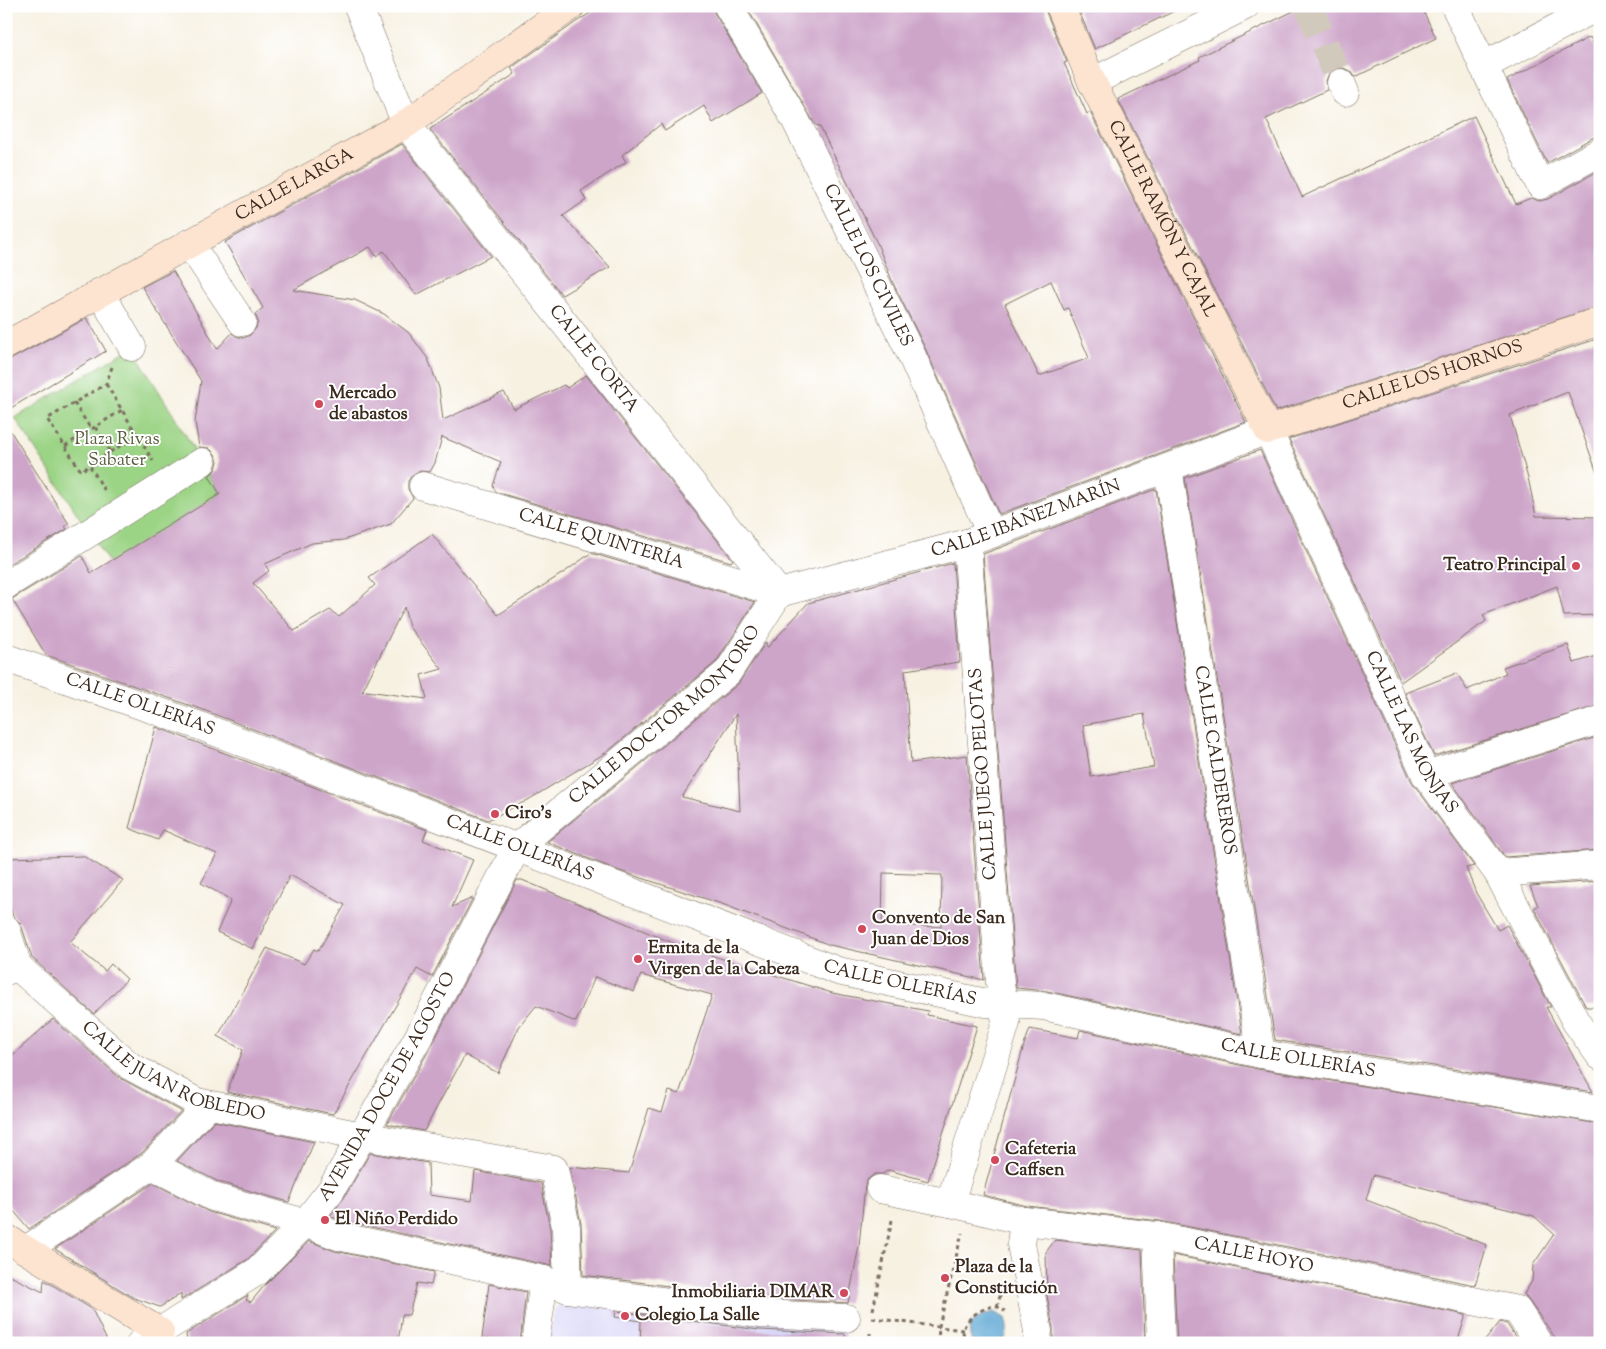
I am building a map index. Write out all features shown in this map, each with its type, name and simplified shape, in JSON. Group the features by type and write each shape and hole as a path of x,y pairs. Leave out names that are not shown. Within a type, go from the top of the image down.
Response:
{"street":[{"name":"CALLE CORTA","path":"358,6 406,124 779,592"},
{"name":"CALLE LARGA","path":"6,345 406,124 571,6"},
{"name":"CALLE LOS CIVILES","path":"728,6 795,119 911,354 979,539"},
{"name":"CALLE RAMÓN Y CAJAL","path":"1060,6 1092,82 1268,430"},
{"path":"1092,82 1245,6"},
{"path":"1455,6 1540,185 1600,152"},
{"path":"1483,66 1599,6"},
{"path":"189,244 242,322"},
{"path":"100,292 132,347"},
{"name":"CALLE LOS HORNOS","path":"1268,430 1600,320"},
{"name":"CALLE IBÁÑEZ MARÍN","path":"779,592 979,539 1268,430"},
{"name":"CALLE LAS MONJAS","path":"1268,430 1426,775 1498,873 1588,1022 1600,1056"},
{"path":"6,585 202,462"},
{"name":"CALLE CALDEREROS","path":"1168,468 1261,1054"},
{"name":"CALLE QUINTERÍA","path":"423,486 779,592"},
{"name":"CALLE JUEGO PELOTAS","path":"979,539 1000,983 1004,1005"},
{"name":"CALLE DOCTOR MONTORO","path":"517,847 728,672 779,592"},
{"name":"CALLE OLLERÍAS","path":"6,658 200,726 838,970 986,1003 1044,1006 1261,1054 1600,1109"},
{"path":"1426,775 1600,720"},
{"name":"AVENIDA DOCE DE AGOSTO","path":"155,1339 258,1271 305,1223 331,1190 418,1036 517,847"},
{"path":"1498,873 1600,865"},
{"path":"6,929 12,969"},
{"name":"CALLE JUAN ROBLEDO","path":"12,969 130,1066 197,1102 362,1136 554,1169 566,1227 556,1285"},
{"path":"887,1200 957,1214 1006,1023 1004,1005"},
{"path":"155,1339 16,1244 152,1165 208,1104"},
{"path":"152,1165 213,1197 305,1223 338,1236 556,1285 761,1314 859,1318"},
{"name":"CALLE HOYO","path":"957,1214 1157,1236 1517,1310 1538,1343"},
{"path":"1024,1221 1021,1244 1038,1331 1037,1343"},
{"path":"1157,1236 1161,1343"},
{"path":"535,1343 556,1285"}],"path":[{"path":"137,436 81,471 47,419 106,384 122,410 137,436 139,440"},
{"path":"74,403 110,452"},
{"path":"65,446 122,410"},
{"path":"887,1200 859,1318 963,1330"},
{"path":"938,1343 957,1214"},
{"path":"966,1343 963,1330 967,1322 975,1314 989,1308 998,1307 1008,1313"}],"shaded area":[{"name":"Colegio La Salle","path":"570,1298 845,1325 846,1343 548,1343 554,1309"}],"green space":[{"name":"Plaza Rivas Sabater","path":"132,347 220,494 109,563 15,418"}],"water":[{"path":"994,1312 1005,1318 1007,1331 1004,1340 1001,1343 973,1343 969,1325 981,1316"}],"building":[{"path":"601,6 712,6 762,93 713,123 704,106 665,131 661,124 622,155 626,162 581,191 586,200 563,216 610,267 562,295 430,129 515,74 511,68"},
{"path":"746,6 1045,6 1067,62 1064,63 1087,114 1090,112 1246,422 999,514 925,348 893,283 877,243 819,125 817,126","holes":["1051,281 1064,310 1068,308 1089,358 1039,376 1005,304"]},
{"path":"1077,6 1185,6 1095,49"},
{"path":"1304,6 1421,6 1436,38 1355,77 1351,71 1343,68 1334,69 1329,73 1326,81 1327,90 1266,119 1302,197 1474,116 1516,204 1531,198 1539,201 1548,199 1600,170 1600,306 1276,411 1118,99 1200,60 1199,57"},
{"path":"1590,37 1600,57 1600,136 1592,138 1547,163 1507,80"},
{"path":"402,144 491,256 416,295 384,251 376,256 370,247 293,290 355,300 384,314 409,333 428,359 439,388 443,420 504,392 514,409 564,385 567,388 586,375 733,560 731,562 496,492 493,486 501,462 442,437 435,463 430,472 420,471 412,475 408,481 408,489 413,498 391,524 344,540 312,543 265,564 269,571 253,583 294,631 330,610 339,617 375,585 369,578 432,534 498,615 591,553 755,602 716,662 607,752 528,800 488,820 206,711 46,655 12,599 82,556 91,573 220,494 209,476 216,469 218,461 215,454 209,448 199,447 195,422 201,381 142,287 173,271 217,349 232,333 243,338 250,335 256,328 258,321 255,314 263,308 225,242","holes":["404,607 409,627 442,669 421,675 427,699 367,691 362,692"]},
{"path":"87,318 106,351 6,411 6,362"},
{"path":"1600,338 1600,473 1597,473 1568,392 1510,415 1529,482 1536,516 1600,517 1600,615 1564,616 1557,586 1483,615 1486,621 1401,682 1289,439"},
{"path":"6,424 69,524 65,526 67,529 6,566"},
{"path":"1260,450 1412,782 1474,866 1466,868 1476,893 1498,930 1507,925 1551,1007 1546,1007 1593,1092 1275,1040 1185,478"},
{"path":"1156,489 1242,1034 1047,991 1016,988 983,554","holes":["1144,714 1154,767 1091,777 1083,725"]},
{"path":"953,563 960,662 905,670 911,763 967,755 984,980 830,945 722,904 617,870 547,842 738,684 766,642 767,648 808,603","holes":["736,714 740,811 682,797","883,873 942,875 941,927 882,925"]},
{"path":"1568,645 1574,663 1600,655 1600,705 1434,756 1405,693 1457,673 1467,690 1506,673 1503,667"},
{"path":"156,727 427,830 423,840 473,860 452,907 473,898 432,977 417,969 333,1114 227,1092 243,1050 218,1036 267,948 304,964 314,949 318,951 345,905 290,875 253,949 217,932 231,900 201,883 217,854 163,830 158,840 129,828"},
{"path":"1600,736 1600,850 1505,857 1452,783"},
{"path":"83,856 123,880 70,942 105,971 111,964 127,979 94,1014 32,958 21,924 13,916 6,894 6,858"},
{"path":"517,880 522,880 678,945 832,993 928,1011 927,1015 977,1026 928,1181 888,1170 883,1174 875,1174 868,1179 865,1185 859,1246 848,1303 762,1298 583,1275 581,1224 570,1167 629,1173 649,1108 662,1112 669,1091 679,1094 712,995 641,975 634,992 595,977 576,1022 536,1006 519,1027 498,1073 465,1055 424,1131 387,1124 433,1043"},
{"path":"1600,881 1600,1007 1586,1007 1534,908 1538,906 1530,886"},
{"path":"53,1019 120,1078 181,1111 142,1153 29,1229 6,1202 6,1061"},
{"path":"1030,1029 1078,1038 1080,1030 1258,1069 1600,1124 1600,1343 1559,1343 1524,1294 1532,1281 1533,1265 1554,1234 1534,1216 1373,1175 1366,1200 1487,1245 1475,1285 1160,1221 1027,1206 983,1195"},
{"path":"214,1121 314,1142 289,1202 219,1182 177,1161"},
{"path":"370,1153 428,1163 429,1195 472,1201 475,1171 541,1183 550,1229 552,1266 343,1221 330,1216 344,1198"},
{"path":"153,1183 209,1212 275,1231 248,1259 181,1300 181,1294 160,1307 134,1298 55,1249"},
{"path":"1055,1240 1142,1250 1145,1343 1053,1343 1053,1328 1047,1295 1046,1252"},
{"path":"309,1241 335,1251 434,1272 431,1285 417,1283 409,1315 402,1315 398,1343 187,1343 186,1334 248,1295 246,1300 251,1302 264,1286"},
{"path":"1173,1255 1466,1315 1457,1343 1177,1343"},
{"path":"6,1274 43,1292 44,1280 92,1309 108,1343 6,1343"},
{"path":"489,1284 526,1292 520,1343 508,1343 482,1338"},
{"path":"616,1311 759,1330 845,1334 846,1343 640,1343 641,1321 615,1317"},
{"path":"1500,1322 1507,1324 1519,1343 1483,1343"}],"tunnel":[{"path":"1308,6 1341,83"}],"place":[{"name":"Mercado de abastos","path":"319,404"},
{"name":"Teatro Principal","path":"1576,566"},
{"name":"Ciro's","path":"495,814"},
{"name":"Convento de San Juan de Dios","path":"862,929"},
{"name":"Ermita de la Virgen de la Cabeza","path":"638,959"},
{"name":"Cafeteria Caffsen","path":"995,1160"},
{"name":"El Niño Perdido","path":"325,1220"},
{"name":"Plaza de la Constitución","path":"945,1278"},
{"name":"Inmobiliaria DIMAR","path":"844,1293"},
{"name":"Colegio La Salle","path":"625,1316"}]}
